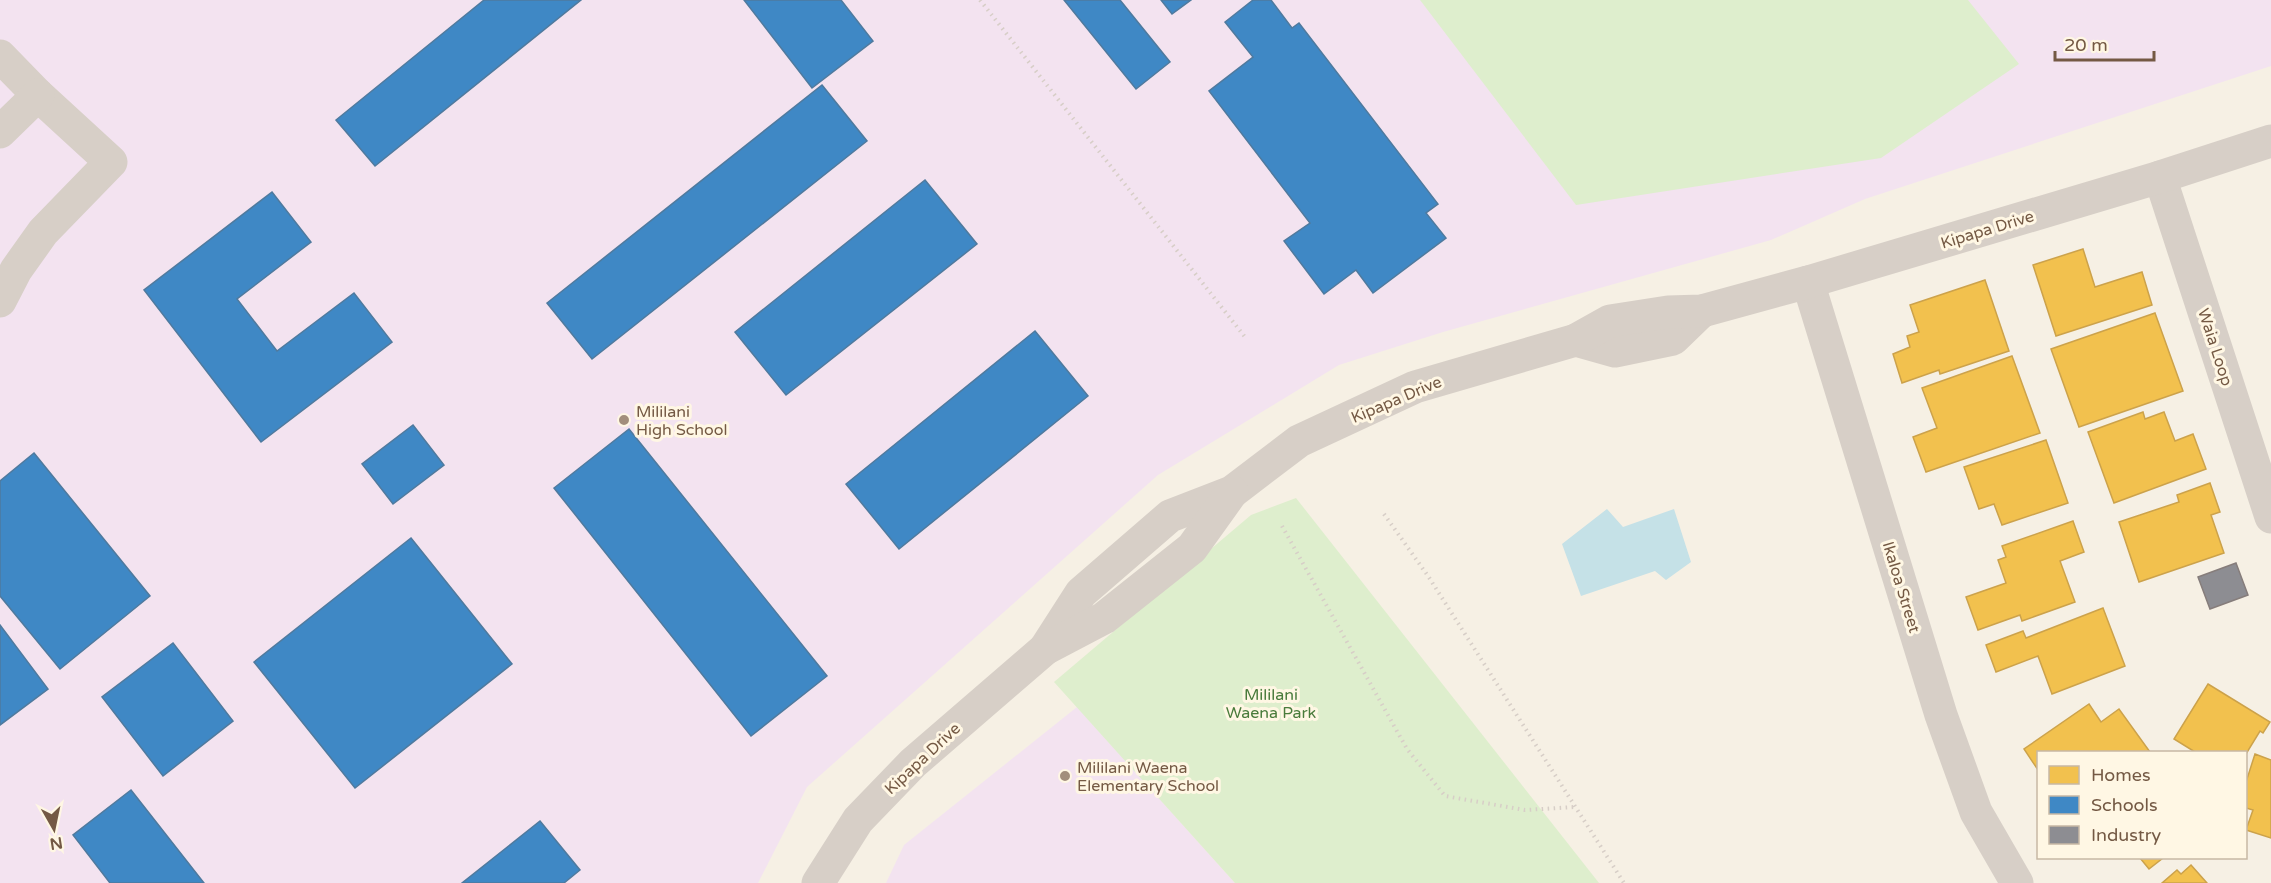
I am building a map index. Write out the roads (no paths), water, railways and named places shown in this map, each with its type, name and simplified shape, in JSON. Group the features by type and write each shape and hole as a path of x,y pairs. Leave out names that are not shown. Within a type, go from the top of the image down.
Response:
{"street":[{"path":"0,56 38,95 111,162 43,232 16,270 0,301"},
{"path":"0,132 38,95"},
{"name":"Kipapa Drive","path":"818,883 858,820 913,763 1045,650 1104,618 1192,548 1232,492 1299,441 1415,387 1576,340 1610,321 1668,312 1702,311 1808,282 2160,177 2271,141"},
{"name":"Waia Loop","path":"2160,177 2271,517"},
{"name":"Ikaloa Street","path":"1808,282 1941,716 1976,812 2017,883"}],"water":[{"path":"1607,509 1623,527 1674,509 1691,562 1666,580 1655,571 1581,596 1562,544"}],"place":[{"name":"Mililani High School","path":"624,420"},
{"name":"Mililani Waena Elementary School","path":"1065,776"}],"park label":[{"name":"Mililani Waena Park","path":"1271,703"}]}
